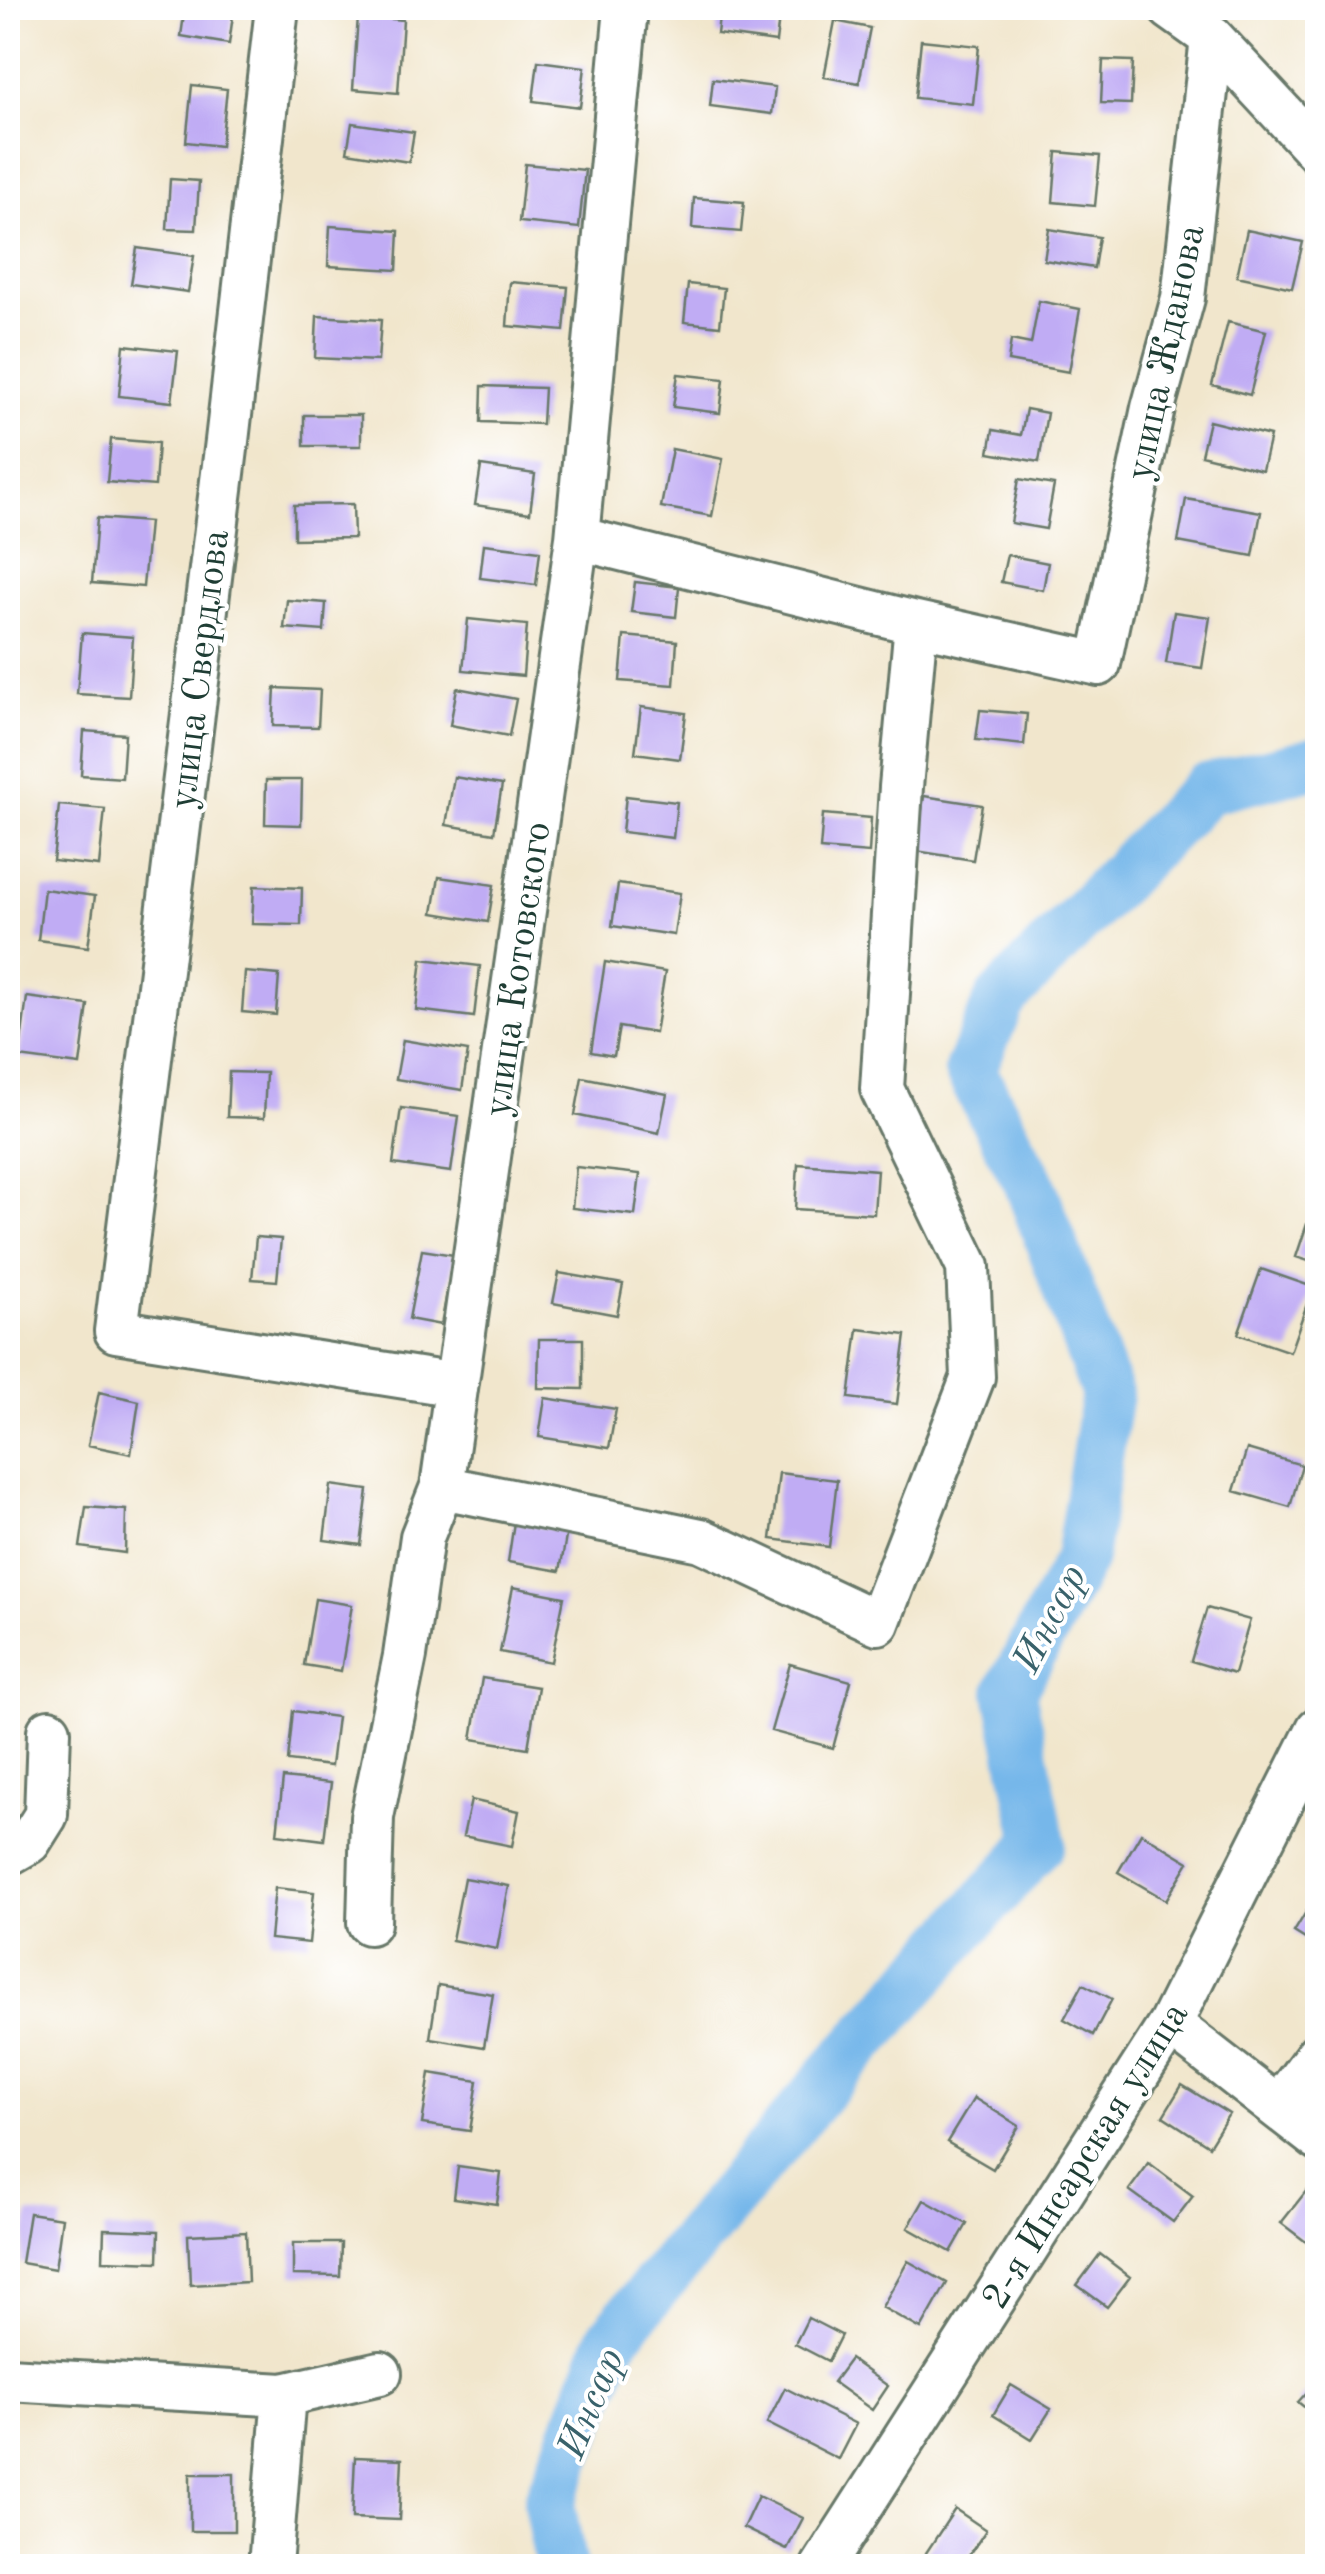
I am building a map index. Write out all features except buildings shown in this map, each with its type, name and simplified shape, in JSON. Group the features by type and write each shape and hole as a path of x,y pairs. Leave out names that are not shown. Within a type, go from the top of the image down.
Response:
{"street":[{"name":"улица Свердлова","path":"277,8 116,1331 456,1385"},
{"name":"улица Котовского","path":"369,1923 372,1816 404,1656 422,1538 442,1487 578,538 626,8"},
{"path":"1170,8 1212,38 1318,152"},
{"name":"улица Жданова","path":"916,623 1099,664 1153,408 1183,298 1212,38"},
{"path":"442,1487 700,1540 878,1624 972,1377 968,1268 882,1090 901,786 916,623 578,538"},
{"name":"2-я Инсарская улица","path":"823,2566 1170,2024 1318,1730"},
{"path":"8,1854 29,1842 46,1815 49,1731"},
{"path":"1170,2024 1318,2140"},
{"path":"1278,2108 1318,2054"},
{"path":"8,2379 284,2395 380,2373"},
{"path":"270,2566 284,2395"}],"waterway":[{"name":"Инсар","path":"561,2566 549,2503 612,2339 833,2074 1040,1842 1010,1692 1081,1558 1107,1394 1029,1182 970,1070 1000,1000 1206,789 1318,762"}]}
